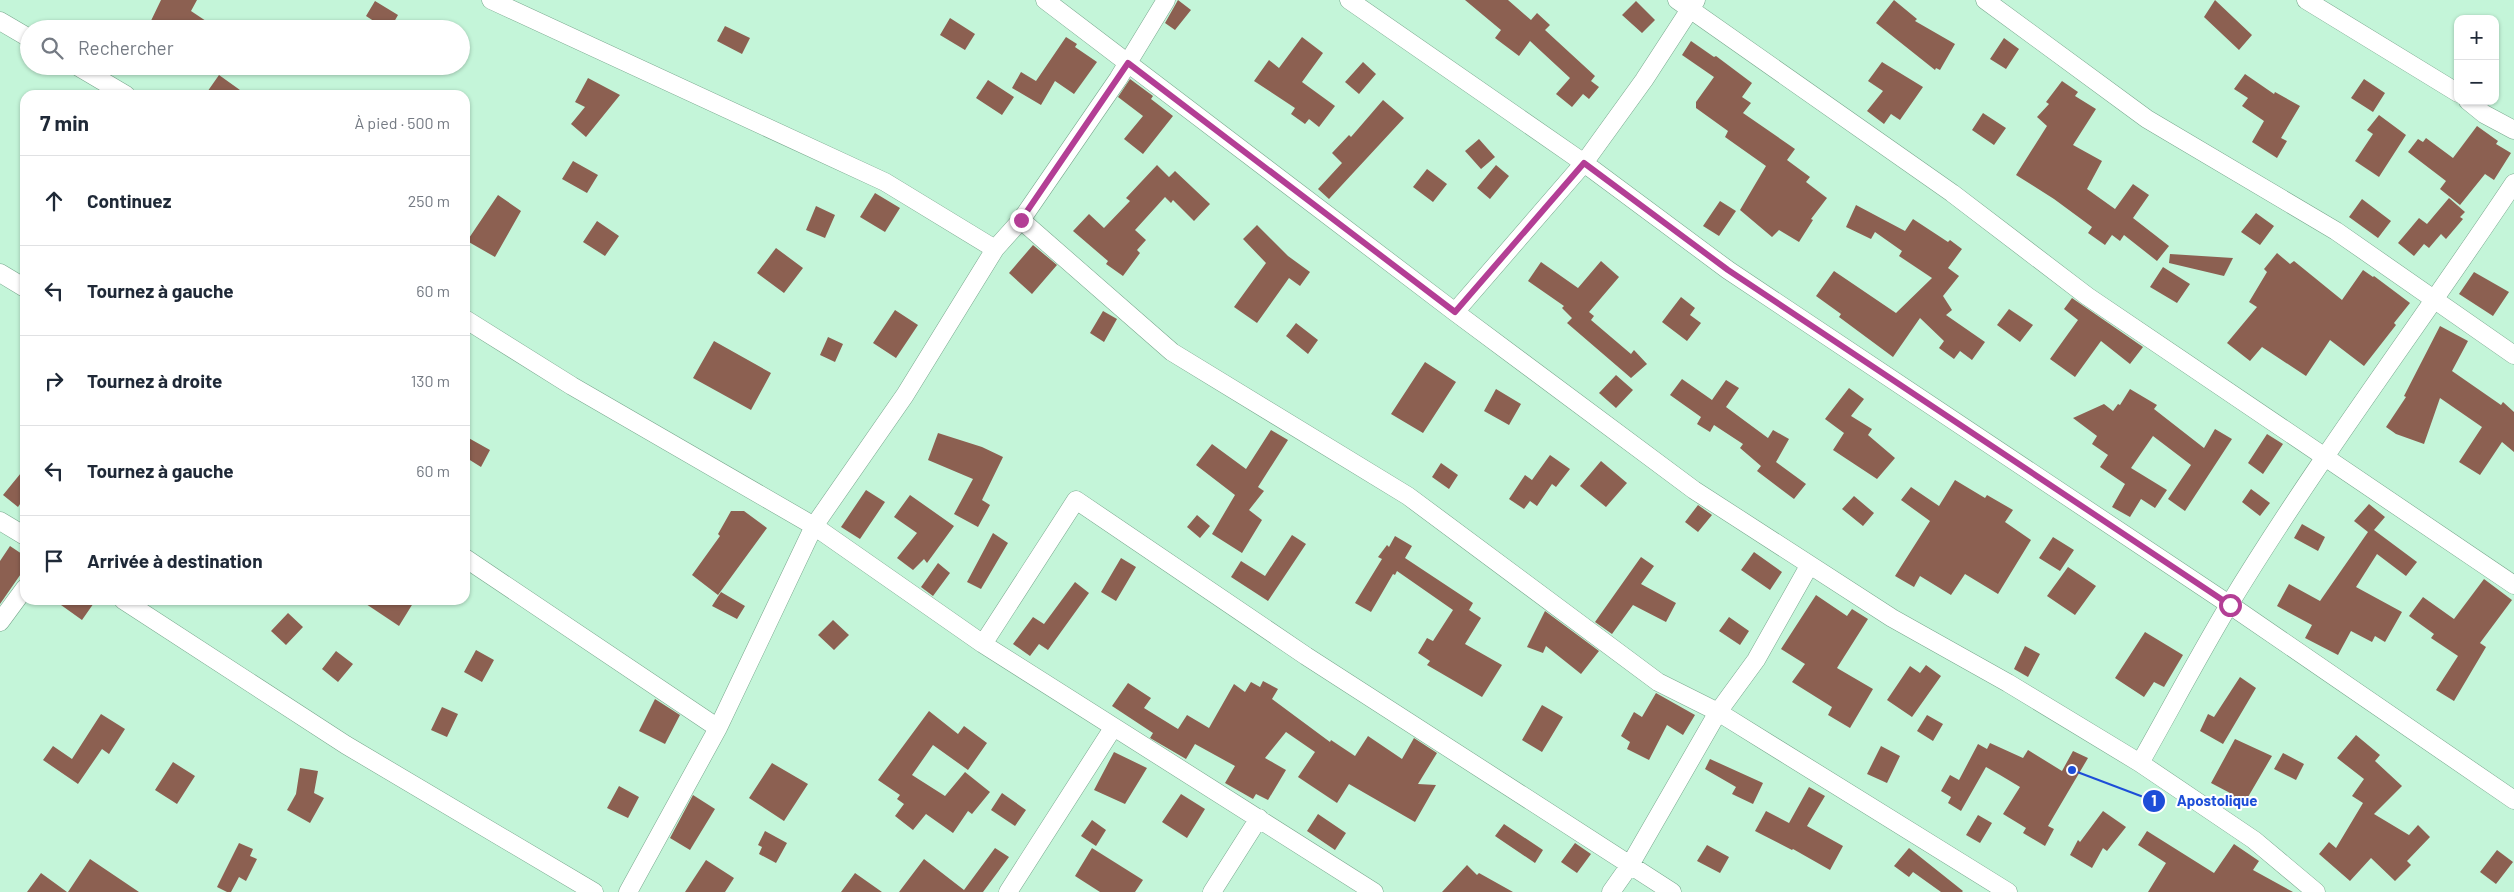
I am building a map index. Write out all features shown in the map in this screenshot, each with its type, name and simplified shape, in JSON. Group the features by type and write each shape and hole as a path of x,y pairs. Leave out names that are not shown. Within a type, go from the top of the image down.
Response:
{"street":[{"path":"491,0 885,182 995,248"},
{"path":"1045,0 1455,312 1694,490 1892,618 2008,683 2140,762 2254,840 2316,892"},
{"path":"628,892 718,728 814,526 905,395 995,248 1021,220 1128,63 1166,0"},
{"path":"1349,0 1584,163 1728,270 2230,605 2514,800"},
{"path":"1677,0 1694,5 1952,192 2087,296 2514,586"},
{"path":"1985,0 2147,119 2336,231 2514,355"},
{"path":"2306,0 2454,91"},
{"path":"1455,312 1584,163 1694,5"},
{"path":"0,21 20,33"},
{"path":"92,75 118,90"},
{"path":"2473,105 2484,114 2514,130"},
{"path":"2140,762 2230,605 2325,457 2436,300 2514,183"},
{"path":"1021,220 1172,352 1408,496 1658,682 1718,712 2008,892"},
{"path":"0,273 20,285"},
{"path":"470,322 572,386 814,526 983,644 1374,892"},
{"path":"983,644 1076,500 1306,656 1672,892"},
{"path":"0,521 20,533"},
{"path":"470,561 718,728"},
{"path":"1611,892 1630,864 1718,712 1756,660 1809,566"},
{"path":"0,622 20,595"},
{"path":"131,605 346,745 594,892"},
{"path":"1008,892 1114,728"},
{"path":"1212,892 1259,818"}],"building":[{"path":"161,0 197,0 191,11 204,20 151,20"},
{"path":"1178,0 1191,10 1175,30 1165,23"},
{"path":"1465,0 1508,0 1531,20 1537,13 1550,25 1545,30 1595,76 1591,81 1599,87 1589,99 1583,94 1572,107 1556,94 1570,78 1530,41 1519,56 1495,38 1501,30"},
{"path":"1894,0 1917,19 1915,21 1955,44 1940,70 1936,68 1935,70 1876,23"},
{"path":"2215,0 2252,35 2239,50 2204,17"},
{"path":"375,1 398,15 395,20 372,20 366,16"},
{"path":"1636,1 1655,20 1642,33 1622,15"},
{"path":"950,18 975,34 965,50 940,35"},
{"path":"725,26 750,38 742,54 717,41"},
{"path":"1066,37 1077,44 1075,47 1097,62 1074,94 1055,81 1041,105 1012,88 1021,72 1036,81"},
{"path":"1302,37 1323,53 1302,82 1335,106 1319,127 1309,119 1305,124 1291,114 1295,108 1254,81 1269,60 1279,68"},
{"path":"2004,38 2019,49 2006,69 1990,59"},
{"path":"1691,41 1714,57 1716,56 1752,83 1742,97 1751,103 1743,113 1795,149 1787,160 1810,177 1806,182 1827,198 1811,219 1813,220 1799,242 1779,230 1772,237 1740,210 1766,166 1725,137 1728,131 1696,108 1696,102 1714,77 1682,55"},
{"path":"1363,62 1376,74 1359,94 1345,82"},
{"path":"1882,62 1923,87 1900,120 1891,114 1884,124 1867,111 1883,91 1868,81"},
{"path":"2245,74 2274,94 2275,92 2300,106 2281,138 2287,141 2277,158 2252,142 2264,121 2242,106 2248,98 2234,89"},
{"path":"219,75 240,90 208,90"},
{"path":"588,78 620,95 586,137 571,124 585,107 575,102"},
{"path":"1130,79 1153,96 1151,99 1173,116 1143,154 1124,139 1143,116 1118,97"},
{"path":"2364,79 2385,93 2373,112 2351,98"},
{"path":"988,80 1014,97 1002,115 976,98"},
{"path":"2062,81 2078,92 2075,96 2096,109 2073,145 2102,161 2087,189 2115,209 2133,184 2149,195 2133,218 2169,246 2157,261 2124,235 2120,241 2112,235 2105,245 2088,233 2092,227 2054,199 2016,175 2047,126 2037,117 2049,104 2046,102"},
{"path":"1383,100 1404,118 1329,199 1318,189 1342,163 1332,153 1349,135 1351,137"},
{"path":"1983,113 2006,128 1994,145 1972,130"},
{"path":"2379,115 2406,135 2379,177 2355,161 2373,134 2367,130"},
{"path":"2477,126 2498,141 2496,144 2511,153 2494,180 2485,174 2460,205 2440,189 2446,181 2408,152 2418,139 2423,142 2426,138 2453,158"},
{"path":"1479,139 1495,157 1481,169 1465,151"},
{"path":"573,161 598,175 587,193 562,179"},
{"path":"1157,165 1169,177 1175,171 1210,204 1194,221 1173,200 1171,203 1165,197 1135,230 1146,240 1137,250 1140,253 1123,276 1106,264 1108,261 1073,231 1089,214 1104,228 1130,201 1126,198"},
{"path":"1496,165 1509,176 1490,199 1477,188"},
{"path":"1427,169 1447,184 1433,202 1413,187"},
{"path":"875,193 900,208 885,232 860,217"},
{"path":"498,195 521,211 495,257 470,243 470,237"},
{"path":"2449,198 2465,212 2460,217 2463,219 2446,239 2441,234 2429,248 2424,244 2414,256 2398,243 2419,218 2427,224"},
{"path":"2362,199 2391,221 2378,238 2349,217"},
{"path":"1720,201 1736,211 1719,236 1703,226"},
{"path":"1856,205 1905,231 1913,219 1962,249 1948,268 1959,276 1943,296 1952,310 1946,315 1985,342 1972,360 1960,351 1954,359 1939,348 1944,341 1920,318 1893,357 1839,317 1841,314 1816,296 1834,271 1896,313 1932,278 1899,256 1902,251 1875,232 1871,239 1846,227"},
{"path":"816,206 835,215 825,238 806,230"},
{"path":"2256,213 2274,226 2260,245 2241,232"},
{"path":"597,221 619,236 605,256 583,242"},
{"path":"1257,225 1288,256 1310,272 1300,286 1289,278 1257,323 1234,307 1266,263 1243,239"},
{"path":"1033,245 1057,265 1032,294 1009,273"},
{"path":"776,248 803,268 784,293 757,273"},
{"path":"2277,253 2290,264 2294,261 2342,300 2363,270 2410,303 2394,323 2396,325 2364,366 2330,340 2306,376 2262,347 2250,361 2227,343 2257,307 2249,302 2267,272 2264,269"},
{"path":"2170,254 2233,258 2224,276 2169,263"},
{"path":"1601,261 1619,277 1589,312 1594,316 1591,320 1631,354 1634,350 1647,364 1631,378 1567,323 1572,318 1562,308 1564,306 1528,281 1541,262 1578,288"},
{"path":"2163,267 2190,284 2177,303 2150,287"},
{"path":"2474,272 2509,292 2493,316 2459,294"},
{"path":"1681,297 1695,308 1690,315 1701,323 1687,341 1662,322"},
{"path":"2072,298 2143,347 2130,364 2101,341 2075,377 2050,359 2078,320 2064,309"},
{"path":"2009,309 2033,325 2020,342 1997,325"},
{"path":"895,310 918,325 896,358 873,343"},
{"path":"1103,311 1117,319 1104,342 1090,333"},
{"path":"1296,323 1318,340 1308,354 1286,336"},
{"path":"2440,326 2468,341 2452,371 2501,405 2503,402 2514,412 2514,452 2502,442 2480,475 2459,462 2482,427 2440,398 2424,444 2396,434 2386,427 2406,397 2404,396"},
{"path":"828,337 843,344 835,362 820,355"},
{"path":"714,341 771,373 751,410 693,378"},
{"path":"1425,362 1456,382 1423,433 1391,414"},
{"path":"1616,375 1633,390 1616,408 1599,393"},
{"path":"1682,379 1712,400 1726,380 1739,388 1726,407 1768,438 1773,430 1789,439 1776,462 1806,484 1794,499 1757,471 1761,466 1740,448 1743,444 1714,425 1710,432 1697,424 1701,417 1670,395"},
{"path":"1849,388 1864,399 1851,416 1872,429 1868,435 1895,458 1877,479 1833,450 1844,433 1825,419"},
{"path":"1496,389 1521,404 1509,425 1484,411"},
{"path":"2130,389 2157,405 2154,409 2204,448 2215,429 2232,439 2185,511 2168,499 2191,465 2153,436 2131,468 2167,490 2155,508 2141,499 2130,517 2112,507 2125,484 2100,467 2108,455 2092,444 2097,436 2073,418 2104,404 2113,411 2118,404 2120,405"},
{"path":"1271,430 1288,440 1258,487 1264,491 1249,510 1262,520 1242,553 1212,534 1235,495 1196,465 1212,444 1246,469"},
{"path":"938,433 982,447 1003,457 982,500 990,505 978,527 954,514 973,479 928,460"},
{"path":"2267,434 2283,444 2263,474 2248,463"},
{"path":"470,439 490,450 481,467 470,460"},
{"path":"1550,455 1570,469 1556,487 1552,484 1537,506 1530,501 1524,509 1509,499 1525,475 1532,480"},
{"path":"1601,461 1627,483 1606,507 1580,486"},
{"path":"1441,463 1458,475 1449,489 1432,477"},
{"path":"20,474 20,504 18,507 3,495"},
{"path":"1955,480 1985,498 1987,495 2013,510 2005,522 2031,540 1998,594 1965,574 1951,595 1920,576 1914,587 1895,576 1930,521 1901,500 1911,487 1939,506"},
{"path":"2251,489 2270,503 2260,516 2242,502"},
{"path":"866,490 885,502 860,539 841,527"},
{"path":"910,495 954,526 927,563 924,559 913,570 897,558 917,533 894,517"},
{"path":"1854,496 1874,513 1863,526 1842,509"},
{"path":"2369,504 2385,517 2374,530 2417,562 2406,576 2377,554 2356,587 2402,612 2385,642 2375,636 2372,642 2351,631 2338,655 2305,638 2312,625 2277,606 2289,584 2320,601 2368,532 2354,521"},
{"path":"1698,505 1712,515 1698,532 1685,522"},
{"path":"731,511 744,511 767,528 718,595 692,575 720,536 718,534"},
{"path":"1197,515 1210,526 1200,538 1187,527"},
{"path":"2302,524 2325,537 2318,551 2294,538"},
{"path":"993,533 1008,543 981,589 967,582"},
{"path":"1292,535 1306,544 1268,601 1231,577 1241,561 1265,576"},
{"path":"1395,536 1412,546 1405,558 1473,603 1469,610 1481,618 1465,644 1502,665 1482,697 1427,665 1430,661 1418,653 1427,638 1433,641 1453,610 1397,571 1395,575 1393,574 1371,612 1355,603 1382,559 1378,557 1387,545 1389,547"},
{"path":"2053,537 2074,550 2060,571 2039,558"},
{"path":"10,546 20,553 20,575 0,604 0,561"},
{"path":"1754,552 1782,572 1770,590 1741,570"},
{"path":"1641,557 1654,566 1641,584 1676,603 1666,622 1633,605 1612,634 1595,622"},
{"path":"1121,558 1136,567 1116,601 1101,592"},
{"path":"938,563 950,573 933,596 921,587"},
{"path":"2068,567 2096,586 2075,615 2047,596"},
{"path":"2484,579 2512,600 2480,643 2486,647 2454,701 2436,690 2458,656 2431,638 2434,634 2409,616 2423,597 2454,619"},
{"path":"1075,582 1089,593 1048,650 1039,644 1030,656 1013,644 1033,617 1044,624"},
{"path":"721,592 745,606 737,619 712,606"},
{"path":"1816,595 1847,616 1852,609 1868,619 1837,668 1873,689 1850,728 1828,715 1832,707 1792,682 1805,664 1781,649"},
{"path":"61,605 92,605 82,620"},
{"path":"368,605 412,605 399,626"},
{"path":"1545,611 1599,651 1581,674 1546,646 1543,653 1527,647"},
{"path":"288,613 303,627 286,645 271,631"},
{"path":"1729,617 1749,631 1740,645 1719,631"},
{"path":"833,620 849,635 834,650 818,635"},
{"path":"2145,632 2183,655 2164,687 2154,682 2144,697 2115,678"},
{"path":"2025,646 2040,654 2028,677 2014,669"},
{"path":"476,650 494,660 482,682 464,672"},
{"path":"336,651 353,664 338,682 322,669"},
{"path":"1926,665 1941,676 1912,717 1887,700 1910,666 1920,673"},
{"path":"2240,677 2256,688 2223,744 2200,731 2208,714 2214,717"},
{"path":"1263,681 1278,689 1272,699 1330,742 1331,740 1355,756 1368,736 1402,759 1414,738 1437,753 1418,784 1436,785 1415,822 1349,784 1337,803 1298,777 1315,752 1286,732 1265,758 1286,770 1268,800 1256,794 1253,799 1225,783 1235,766 1195,744 1186,759 1150,738 1153,733 1112,706 1128,683 1151,698 1144,708 1178,729 1187,715 1209,728 1234,684 1245,692 1251,682 1260,687"},
{"path":"1656,693 1695,715 1683,735 1667,725 1649,760 1627,749 1630,742 1621,736 1634,712 1642,717"},
{"path":"655,699 680,715 665,744 639,731"},
{"path":"1542,705 1563,717 1542,752 1522,740"},
{"path":"442,707 458,714 447,737 431,730"},
{"path":"929,711 958,734 964,726 987,743 968,770 933,745 912,775 945,796 965,772 990,792 972,814 968,811 953,833 926,814 913,830 895,816 904,804 897,799 900,795 878,780"},
{"path":"101,714 125,729 109,754 102,749 78,784 43,760 53,746 72,759"},
{"path":"1927,715 1943,724 1933,741 1917,731"},
{"path":"2356,735 2380,755 2375,761 2402,786 2374,814 2409,835 2418,825 2430,837 2407,861 2411,865 2395,881 2371,858 2350,881 2319,854 2329,842 2336,848 2363,803 2352,796 2364,779 2337,758"},
{"path":"2235,739 2272,756 2241,809 2226,800 2230,793 2211,783"},
{"path":"1990,743 2023,758 2028,750 2062,771 2073,751 2088,758 2048,826 2054,829 2045,846 2023,833 2026,828 2003,814 2020,787 1986,767 1961,811 1948,803 1951,797 1941,791 1950,775 1959,780 1978,744 1987,749"},
{"path":"1881,746 1900,756 1887,783 1867,774"},
{"path":"1114,752 1147,768 1125,804 1094,790"},
{"path":"2283,753 2304,764 2296,780 2274,769"},
{"path":"1710,759 1763,783 1753,804 1732,794 1736,787 1705,769"},
{"path":"173,762 195,776 177,804 155,790"},
{"path":"772,763 808,784 784,821 749,798"},
{"path":"300,768 318,771 314,793 324,798 310,823 287,810 296,794"},
{"path":"619,786 639,797 628,818 607,808"},
{"path":"1809,787 1825,796 1807,826 1843,846 1830,870 1793,849 1755,831 1766,811 1789,823"},
{"path":"1002,793 1026,810 1015,826 991,810"},
{"path":"1181,794 1205,809 1187,838 1162,822"},
{"path":"693,795 715,809 690,850 670,838"},
{"path":"2103,811 2126,827 2107,851 2103,848 2092,868 2070,855 2078,840 2080,842"},
{"path":"1318,814 1346,833 1335,850 1307,831"},
{"path":"1978,815 1992,823 1980,843 1966,835"},
{"path":"1092,820 1106,830 1096,846 1081,836"},
{"path":"1504,824 1543,850 1535,863 1495,836"},
{"path":"765,831 787,843 776,863 759,854 762,847 758,845"},
{"path":"2147,831 2214,873 2234,844 2259,861 2253,870 2293,892 2148,892 2166,863 2138,845"},
{"path":"239,843 253,849 250,856 257,859 246,881 239,877 231,892 227,892 217,887"},
{"path":"1575,843 1591,854 1577,873 1561,862"},
{"path":"1707,845 1729,857 1720,873 1697,861"},
{"path":"995,848 1009,857 983,892 899,892 924,859 964,890"},
{"path":"1092,848 1143,880 1135,892 1100,892 1075,876"},
{"path":"1909,848 1963,891 1941,892 1913,872 1909,877 1894,866"},
{"path":"2497,850 2513,862 2496,884 2480,872"},
{"path":"90,859 139,892 68,892"},
{"path":"706,860 734,878 725,892 685,892"},
{"path":"1467,865 1477,875 1479,873 1513,892 1442,892"},
{"path":"41,873 67,892 27,892"},
{"path":"855,873 882,892 841,892"}],"place":[{"name":"Apostolique","path":"2072,770"}],"route":[{"path":"1021,220 1128,63 1455,312 1584,163 1728,270 2230,605"}]}
